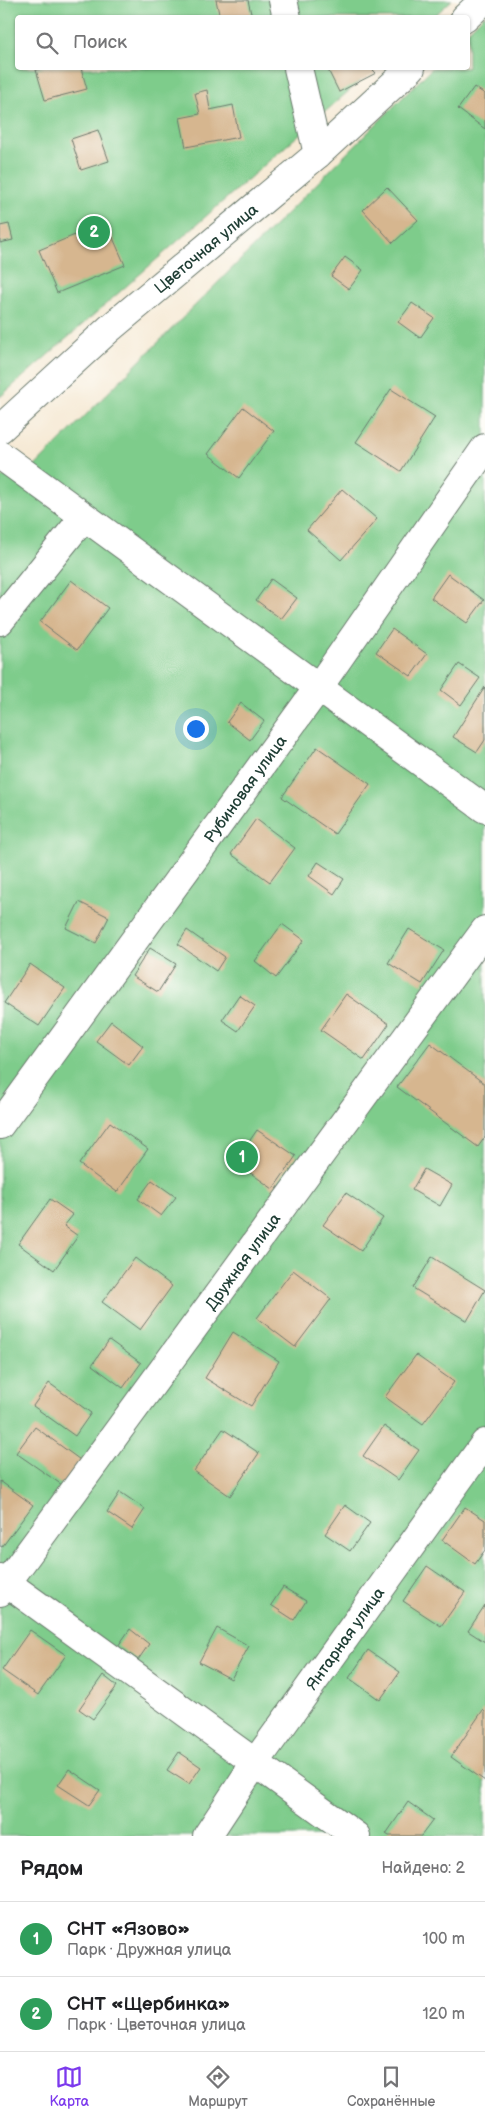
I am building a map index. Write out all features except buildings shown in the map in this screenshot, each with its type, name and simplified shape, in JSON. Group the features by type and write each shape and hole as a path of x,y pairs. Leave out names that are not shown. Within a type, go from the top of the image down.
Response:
{"street":[{"path":"283,0 286,15"},
{"path":"468,15 484,0"},
{"path":"298,70 318,154"},
{"name":"Цветочная улица","path":"0,429 109,329 318,154 409,70"},
{"name":"Рубиновая улица","path":"0,1126 318,688 485,448"},
{"path":"0,455 485,809"},
{"path":"0,621 84,517"},
{"name":"Дружная улица","path":"2,1584 485,930"},
{"name":"Янтарная улица","path":"207,1836 255,1763 485,1443"},
{"path":"2,1584 356,1836"}],"green space":[{"path":"0,0 452,0 435,15 15,15 15,70 373,70 0,397"},
{"path":"485,14 485,1836 0,1836 0,477 27,474 430,70 470,70 470,29"}],"place":[{"name":"СНТ «Щербинка»","path":"94,232"},
{"name":"СНТ «Язово»","path":"242,1157"}]}
